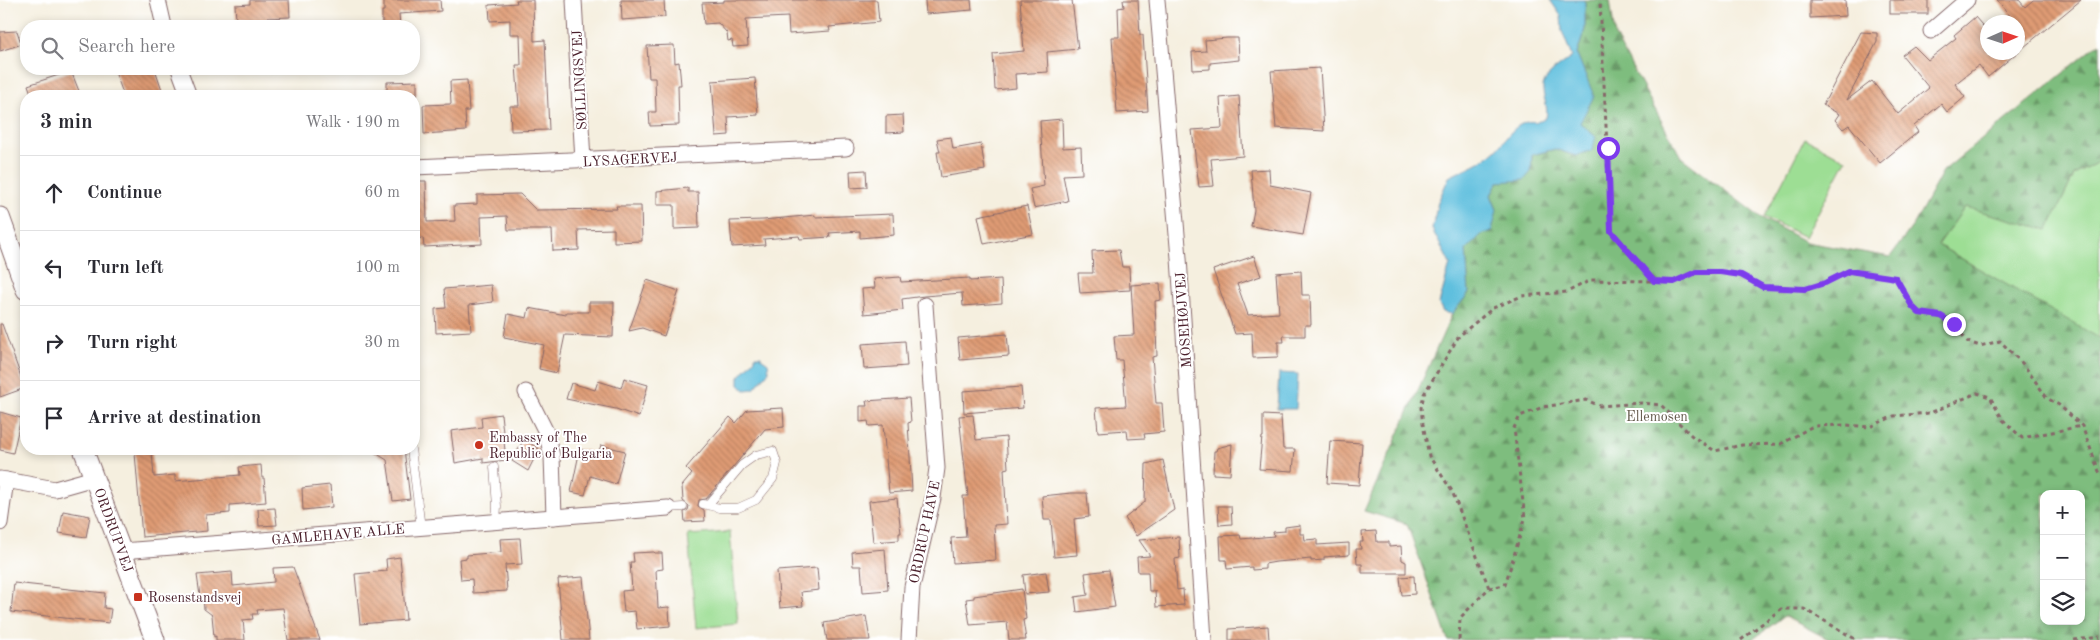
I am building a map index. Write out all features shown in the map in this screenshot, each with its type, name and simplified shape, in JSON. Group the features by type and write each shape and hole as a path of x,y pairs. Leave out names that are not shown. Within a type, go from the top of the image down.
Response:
{"street":[{"path":"158,0 163,20"},
{"name":"SØLLINGSVEJ","path":"574,0 583,161"},
{"name":"MOSEHØJVEJ","path":"1157,0 1179,258 1204,640"},
{"path":"1931,31 1967,0"},
{"path":"181,75 187,90"},
{"name":"LYSAGERVEJ","path":"420,167 846,148"},
{"path":"0,216 20,273"},
{"name":"ORDRUP HAVE","path":"909,640 912,587 933,498 937,468 925,305"},
{"path":"526,392 546,432 552,456 554,517"},
{"name":"ORDRUPVEJ","path":"85,455 155,640"},
{"path":"0,523 3,480 55,489 94,478"},
{"name":"GAMLEHAVE ALLE","path":"122,552 676,507"}],"lane":[{"path":"773,451 777,464 772,479 756,500 738,508 719,508 705,505 742,465 756,454 773,451"},
{"path":"412,455 421,528"},
{"path":"494,467 497,506 496,522"}],"path":[{"path":"1600,0 1611,231 1654,281"},
{"path":"1489,588 1452,491 1429,456 1422,424 1421,408 1424,394 1459,336 1493,308 1522,296 1567,292 1591,280 1674,282 1696,272 1720,272 1741,275 1763,287 1805,289 1825,283 1849,271 1896,278 1912,306 1919,313 1941,316 1954,324 1968,342 1980,346 2000,341 2024,365 2047,398 2059,405 2082,426 2100,474"},
{"path":"1459,640 1460,618 1489,588 1505,586 1525,519 1514,428 1520,416 1543,407 1586,400 1600,406 1642,403 1661,405 1692,436 1715,451 1742,445 1781,444 1813,426 1870,426 1894,416 1930,413 1977,393 1990,397 2003,420 2022,438 2082,426"},
{"path":"1741,640 1781,609 1804,608 1857,640"},
{"path":"2074,640 2100,637"}],"green space":[{"name":"Ellemosen","path":"1583,0 1610,0 1615,36 1681,157 1760,217 1806,242 1890,257 1914,224 1943,171 2100,43 2100,161 2074,175 2048,230 1965,207 1938,245 2100,337 2100,640 1830,640 1784,616 1752,640 1448,640 1407,524 1364,511 1452,314 1469,293 1466,250 1481,235 1497,210 1491,195 1498,182 1531,172 1532,155 1555,149 1576,156 1596,137 1579,123 1593,96 1577,54 1585,29 1585,3"},
{"path":"1805,138 1846,160 1805,237 1764,217"},
{"path":"2100,161 2099,339 1938,245 1965,207 2048,229 2074,175"},
{"path":"730,532 738,624 696,628 688,535"}],"water":[{"path":"1550,0 1583,0 1585,2 1585,29 1577,54 1594,96 1580,123 1596,137 1592,150 1576,156 1555,149 1532,155 1531,172 1524,180 1498,182 1491,195 1497,210 1492,231 1481,235 1466,250 1469,293 1452,314 1443,312 1439,304 1450,264 1432,229 1438,202 1449,177 1480,162 1491,154 1519,125 1546,118 1544,82 1547,77 1572,57 1562,31 1561,16"},
{"path":"755,356 761,356 768,363 769,371 754,389 745,390 739,385 739,377 755,359"},
{"path":"1279,373 1298,374 1296,409 1277,409"}],"building":[{"path":"250,0 289,0 290,17 267,18 267,20 236,20 235,5 250,4"},
{"path":"384,0 440,0 441,11 399,14 400,20 382,20 382,11 384,11"},
{"path":"516,0 533,0 534,41 545,40 549,130 511,131 510,106 519,106 516,65 521,65 520,34 510,34 510,20 490,21 489,5 517,3"},
{"path":"621,0 664,0 665,17 622,20"},
{"path":"724,0 877,0 879,22 829,27 830,31 789,34 788,17 746,19 748,46 733,47 732,40 728,41 727,33 718,23 704,24 702,3 724,2"},
{"path":"925,0 971,0 972,10 926,14"},
{"path":"1020,0 1072,0 1078,49 1047,52 1048,72 1015,74 1016,88 995,90 993,54 1024,51"},
{"path":"1123,0 1138,0 1140,35 1143,35 1148,111 1117,113 1112,37 1119,37 1118,8 1124,7"},
{"path":"1810,0 1845,0 1846,16 1810,18"},
{"path":"1890,0 1928,0 1928,14 1890,14"},
{"path":"1997,0 2019,0 2025,7 2033,0 2081,0 2025,46 2025,15 2009,15"},
{"path":"1975,17 1980,23 1980,60 2008,60 1988,77 1979,65 1955,84 1965,97 1947,112 1941,104 1914,126 1918,132 1880,163 1849,125 1843,129 1835,120 1839,114 1823,105 1861,32 1877,33 1877,42 1847,100 1872,81 1898,114 1929,88 1902,55 1914,46 1928,60 1956,38 1954,35"},
{"path":"17,31 20,44 0,51 0,32"},
{"path":"1238,38 1239,60 1210,63 1210,69 1193,70 1192,52 1206,51 1205,40"},
{"path":"674,45 675,63 679,62 681,85 678,85 679,125 650,126 649,112 656,112 655,78 649,78 647,46"},
{"path":"1320,68 1324,131 1276,128 1271,71"},
{"path":"59,75 73,75 79,90 30,90 28,85"},
{"path":"116,75 157,75 162,90 122,90"},
{"path":"755,78 758,115 728,117 729,135 716,136 712,81"},
{"path":"467,80 469,111 465,111 466,131 424,134 423,105 451,104 450,81"},
{"path":"417,81 417,90 387,90 387,82"},
{"path":"1239,96 1243,156 1211,159 1214,186 1199,187 1192,130 1222,128 1220,98"},
{"path":"903,115 904,132 886,133 886,116"},
{"path":"1062,119 1063,148 1081,147 1082,174 1063,175 1068,201 1034,208 1030,189 1044,186 1040,121"},
{"path":"951,137 953,149 981,144 985,170 941,177 937,152 940,152 937,139"},
{"path":"1269,169 1270,185 1311,193 1303,235 1251,226 1254,210 1251,170"},
{"path":"866,170 867,187 851,188 850,171"},
{"path":"420,181 426,181 427,222 455,221 454,205 477,204 477,195 520,194 536,210 617,209 616,206 641,206 642,241 614,242 614,229 578,230 579,250 553,251 552,230 508,230 507,216 481,217 482,244 424,247 423,238 420,238"},
{"path":"688,188 688,192 698,192 699,228 674,229 674,205 657,205 657,191"},
{"path":"1027,206 1033,234 984,244 978,216"},
{"path":"893,214 894,235 860,238 860,231 829,233 830,237 800,239 799,236 764,239 765,245 732,247 730,221 815,215 815,217"},
{"path":"1119,250 1122,267 1129,267 1130,290 1080,293 1078,273 1093,273 1092,251"},
{"path":"1254,256 1261,276 1237,284 1248,315 1279,313 1276,273 1301,271 1302,295 1310,295 1311,325 1305,325 1305,336 1283,336 1284,342 1278,342 1278,357 1253,358 1252,333 1235,334 1213,270"},
{"path":"900,277 901,282 970,278 970,281 1001,279 1002,303 963,306 962,293 924,296 902,299 903,310 864,314 862,289 875,288 874,279"},
{"path":"647,280 679,291 664,336 642,328 629,331"},
{"path":"1160,283 1161,300 1155,301 1157,356 1152,357 1156,403 1162,403 1164,432 1144,434 1145,438 1128,439 1127,430 1098,432 1096,408 1126,406 1122,360 1116,360 1114,336 1134,335 1131,285"},
{"path":"491,285 493,302 469,305 471,331 436,333 435,309 446,308 444,289"},
{"path":"589,302 614,302 613,337 565,335 557,373 539,369 544,345 504,337 508,314 527,318 529,308 566,315 566,312 589,312"},
{"path":"0,324 2,324 20,374 20,390 0,397"},
{"path":"1007,334 1009,356 960,360 958,338"},
{"path":"905,341 907,366 864,369 862,344"},
{"path":"624,378 648,385 639,417 616,409 566,399 571,383 595,390 598,381 621,388"},
{"path":"1021,387 1023,408 964,413 963,391"},
{"path":"909,398 911,422 908,423 912,491 889,493 883,425 869,426 868,421 860,422 860,406 867,406 866,401"},
{"path":"783,408 784,427 765,429 706,499 699,500 698,506 704,510 705,521 685,522 684,512 688,510 689,506 683,501 682,486 692,474 686,468 730,417 736,423 747,410"},
{"path":"0,412 20,418 20,422 13,453 0,450"},
{"name":"Embassy of The Republic of Bulgaria","path":"501,414 506,460 483,463 483,458 455,463 451,431 482,427 481,417"},
{"path":"973,415 976,440 1006,437 1008,468 1004,469 1007,524 994,525 996,560 953,563 951,538 966,537 963,496 968,496 959,416"},
{"path":"1263,415 1281,416 1283,449 1295,449 1293,471 1259,469 1263,437"},
{"path":"524,439 539,449 528,471 512,461"},
{"path":"1330,441 1362,443 1359,485 1327,483"},
{"path":"1232,444 1230,475 1213,474 1214,451 1217,448"},
{"path":"601,445 625,451 616,484 590,476 585,495 571,492 580,449 598,454"},
{"path":"135,455 152,455 154,477 175,475 175,481 240,475 239,467 261,465 266,502 230,505 230,513 206,515 207,531 142,537"},
{"path":"379,455 405,455 410,499 393,501 387,460"},
{"path":"1163,460 1174,510 1136,536 1125,518 1145,502 1146,464"},
{"path":"330,485 332,507 303,510 302,488"},
{"path":"1087,493 1089,517 1074,519 1077,555 1054,557 1051,520 1044,520 1042,496"},
{"path":"897,498 901,533 899,533 899,540 873,542 869,501"},
{"path":"1218,506 1231,506 1232,524 1219,525"},
{"path":"275,508 277,525 259,526 258,509"},
{"path":"63,511 90,516 86,537 59,533"},
{"path":"1300,525 1300,534 1304,534 1305,540 1317,539 1317,545 1349,543 1349,555 1324,557 1324,560 1311,561 1311,559 1276,562 1265,564 1265,569 1252,570 1252,567 1227,569 1226,560 1221,560 1220,536 1240,535 1241,539 1274,536 1273,532 1285,531 1285,527"},
{"path":"1376,531 1377,542 1389,542 1389,547 1401,546 1402,560 1406,562 1406,573 1362,573 1362,564 1357,564 1356,549 1361,549 1360,542 1363,542 1362,532"},
{"path":"1179,537 1180,558 1175,559 1177,590 1183,589 1184,605 1156,607 1155,591 1149,591 1148,572 1138,572 1137,557 1150,556 1139,540"},
{"path":"520,538 522,564 505,565 507,591 473,593 472,579 461,580 459,559 467,558 467,555 501,552 500,539"},
{"path":"885,549 888,590 863,592 861,566 853,566 852,552"},
{"path":"633,553 662,553 663,569 656,570 658,608 669,607 670,626 637,629 635,611 624,612 622,591 632,590 630,562 634,562"},
{"path":"400,557 406,620 360,624 355,574 387,571 386,559"},
{"path":"293,567 320,640 288,640 283,608 257,610 258,614 252,614 253,619 243,620 245,640 216,640 216,636 214,637 212,615 204,609 203,596 200,596 197,575 232,572 233,586 274,582 273,568"},
{"path":"817,568 819,590 801,592 803,606 780,608 777,571"},
{"path":"1109,570 1115,607 1077,612 1075,597 1088,595 1085,573"},
{"path":"1046,572 1049,592 1025,594 1023,575"},
{"path":"1414,576 1415,594 1402,595 1400,577"},
{"path":"583,577 589,640 563,640 558,579"},
{"path":"14,583 105,593 104,608 111,609 109,623 11,612"},
{"path":"1022,589 1026,619 1023,620 1026,640 1009,640 1007,622 970,625 966,599 974,598 974,596"},
{"path":"866,616 870,640 827,640 824,623"},
{"path":"1268,626 1269,640 1229,640 1229,629"}],"place":[{"name":"Embassy of The Republic of Bulgaria","path":"479,445"},
{"name":"Rosenstandsvej","path":"138,597"}],"route":[{"path":"1608,148 1611,231 1654,281 1674,282 1696,272 1720,272 1741,275 1763,287 1805,289 1825,283 1849,271 1896,278 1912,306 1919,313 1941,316 1954,324"}]}
